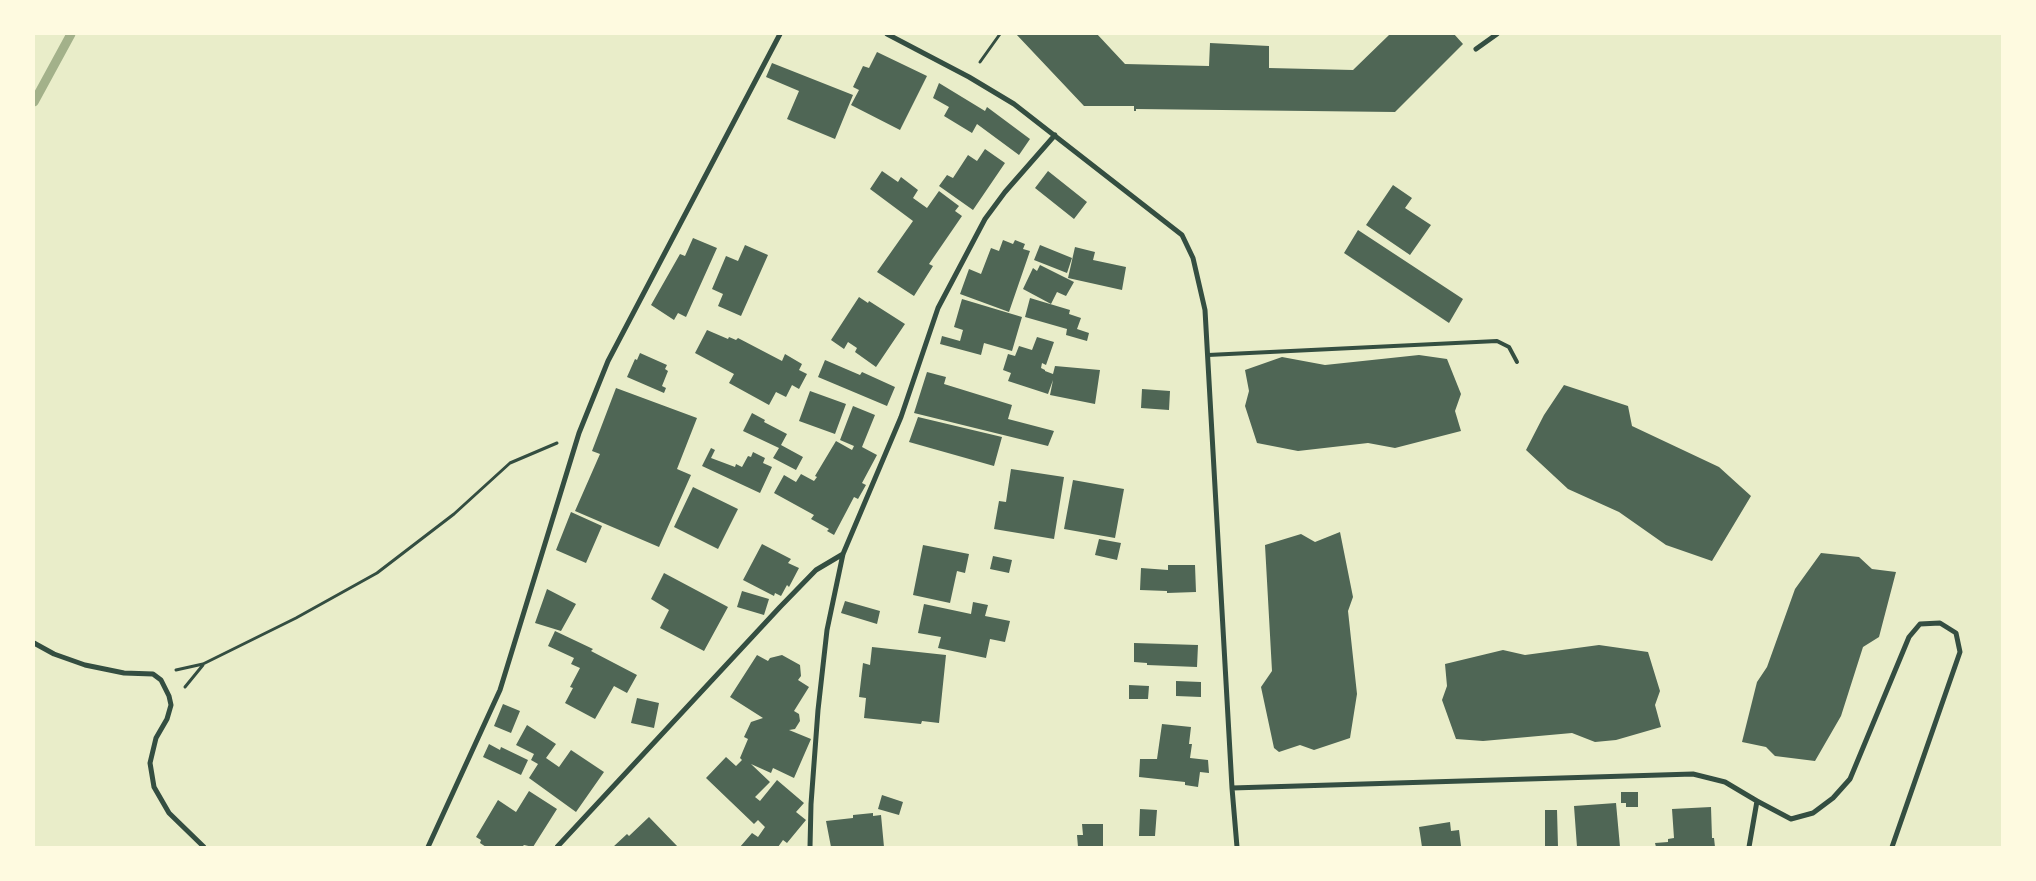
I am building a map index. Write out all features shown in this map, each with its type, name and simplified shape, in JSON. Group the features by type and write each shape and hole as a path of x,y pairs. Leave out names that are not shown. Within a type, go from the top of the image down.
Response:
{"street":[{"path":"428,847 500,690 579,433 608,361 780,34"},
{"path":"887,34 969,77 1014,104 1182,235 1193,258 1205,310 1237,847"},
{"path":"1476,49 1497,34"},
{"path":"810,847 817,719 827,630 844,554 901,417 938,308 985,219 1005,192 1055,135"},
{"path":"557,847 816,570 844,554"},
{"path":"1232,788 1694,774 1725,782 1791,818 1813,813 1833,798 1850,779 1909,637 1920,624 1940,623 1956,633 1960,652 1892,847"},
{"path":"34,643 54,654 85,665 124,673 153,674 161,680 170,696 171,705 167,718 156,738 150,763 154,787 169,813 204,847"},
{"path":"1749,847 1757,801"}],"lane":[{"path":"1208,356 1497,341 1509,347 1517,362"}],"path":[{"path":"969,77 1000,34"},
{"path":"171,705 203,664 296,618 376,573 454,514 510,463 579,433"}],"building":[{"path":"1016,34 1097,34 1125,64 1209,66 1210,43 1269,46 1269,68 1353,70 1389,35 1387,34 1454,34 1463,44 1395,112 1136,109 1134,111 1134,106 1084,106"},
{"path":"877,52 927,76 900,130 851,105 859,90 853,87 863,66 869,68"},
{"path":"772,63 853,95 835,139 787,119 799,91 766,77"},
{"path":"939,83 985,111 987,107 1030,139 1019,155 977,124 972,133 944,116 949,107 933,98"},
{"path":"985,149 1005,163 973,210 939,186 947,175 953,178 968,155 977,161"},
{"path":"882,171 898,182 901,177 918,190 913,198 927,208 939,191 959,206 955,211 962,216 929,264 933,266 914,296 877,272 913,221 870,189"},
{"path":"1048,171 1087,202 1074,219 1035,188"},
{"path":"1393,185 1412,198 1405,208 1431,225 1410,255 1366,225"},
{"path":"1358,230 1463,299 1449,323 1344,253"},
{"path":"693,238 717,248 686,317 678,313 674,320 651,305 680,254 685,256"},
{"path":"1003,240 1013,244 1015,240 1025,244 1023,249 1030,251 1009,312 960,294 969,269 981,274 991,248 999,251"},
{"path":"745,245 768,255 741,316 718,306 723,294 712,289 726,256 738,261"},
{"path":"1040,245 1072,258 1067,273 1034,260"},
{"path":"1075,247 1095,252 1093,260 1126,267 1122,290 1068,278"},
{"path":"1040,265 1074,282 1066,296 1057,292 1051,304 1023,289 1033,268 1037,271"},
{"path":"859,297 868,303 869,301 905,324 876,367 855,352 857,348 848,342 844,349 831,340"},
{"path":"1030,298 1070,310 1069,314 1081,318 1077,329 1089,333 1087,341 1066,335 1067,329 1025,317"},
{"path":"962,299 1022,317 1012,351 984,343 981,355 940,344 942,336 960,341 963,330 954,327"},
{"path":"707,330 728,339 729,337 736,340 738,338 782,361 785,354 802,364 799,370 807,374 799,389 792,385 786,397 776,392 769,405 729,383 734,374 695,353"},
{"path":"1037,337 1054,342 1046,365 1042,363 1041,368 1045,371 1053,374 1055,366 1100,370 1095,404 1050,395 1053,380 1048,394 1008,381 1011,373 1003,370 1008,354 1015,356 1019,346 1032,350"},
{"path":"640,353 667,365 665,369 668,371 662,386 666,388 664,393 627,377 635,359 637,360"},
{"path":"1419,355 1447,359 1461,394 1455,411 1461,431 1395,448 1368,443 1298,451 1257,443 1245,406 1249,391 1245,370 1282,357 1325,365"},
{"path":"825,360 860,375 862,372 895,387 887,406 818,377"},
{"path":"927,372 946,377 944,384 1012,405 1008,419 1054,431 1048,446 914,413"},
{"path":"1564,385 1628,406 1632,426 1719,467 1751,496 1712,561 1666,545 1619,512 1568,489 1526,450 1544,415"},
{"path":"616,388 697,418 677,469 691,475 659,547 575,511 600,454 592,451"},
{"path":"1142,389 1170,391 1169,410 1141,408"},
{"path":"810,391 846,404 835,434 799,421"},
{"path":"853,406 875,415 862,447 877,455 862,483 866,485 858,499 854,497 834,535 827,531 829,529 811,519 814,515 774,493 784,475 796,482 801,474 814,481 817,477 815,476 836,441 852,450 854,446 840,440"},
{"path":"752,413 765,420 764,422 787,434 781,445 803,457 796,470 773,458 779,448 743,431"},
{"path":"918,417 1002,437 994,466 909,442"},
{"path":"711,448 715,450 711,458 735,467 736,464 742,467 748,456 751,457 753,452 765,458 763,463 772,467 760,493 702,466"},
{"path":"1011,469 1064,477 1054,539 994,529 999,501 1006,502"},
{"path":"1073,480 1124,489 1115,538 1064,529"},
{"path":"693,487 738,509 718,549 674,527"},
{"path":"571,512 602,526 586,563 556,550"},
{"path":"1340,532 1353,597 1348,611 1357,694 1350,738 1314,750 1300,745 1279,752 1274,748 1261,687 1272,671 1265,545 1301,534 1315,542"},
{"path":"1099,539 1121,543 1117,560 1095,555"},
{"path":"762,544 791,559 788,563 799,568 789,587 787,585 781,596 775,593 774,596 743,580"},
{"path":"923,545 969,554 965,573 957,571 950,603 913,595"},
{"path":"1821,553 1859,557 1872,569 1896,572 1879,637 1863,647 1841,716 1815,761 1775,756 1766,747 1742,742 1757,682 1767,667 1795,589"},
{"path":"993,556 1012,560 1009,573 990,569"},
{"path":"1168,565 1195,565 1196,592 1167,593 1167,591 1140,590 1141,568 1168,570"},
{"path":"664,573 728,607 704,651 660,628 669,610 651,599"},
{"path":"547,589 576,604 561,631 535,623"},
{"path":"742,591 769,599 764,615 737,607"},
{"path":"845,601 880,611 877,624 841,613"},
{"path":"973,602 988,605 985,616 1010,621 1005,642 990,639 986,658 938,648 941,637 918,633 924,604 971,614"},
{"path":"555,631 593,649 591,651 637,675 627,693 614,686 595,719 565,703 573,688 570,687 580,668 571,664 574,658 548,646"},
{"path":"1134,643 1198,645 1197,667 1147,665 1147,663 1134,662"},
{"path":"1599,645 1648,652 1660,691 1655,705 1661,727 1616,740 1595,742 1572,733 1483,741 1456,739 1442,700 1447,686 1445,664 1503,650 1525,655"},
{"path":"872,647 946,655 939,723 922,721 921,724 864,718 866,698 859,697 863,663 870,665"},
{"path":"757,655 768,661 770,658 782,655 800,665 801,676 798,680 809,687 794,711 799,714 800,721 795,729 789,730 811,739 794,778 773,768 771,773 751,764 770,782 755,797 760,801 777,780 804,803 796,812 806,820 787,843 783,840 778,847 740,847 752,833 758,837 765,827 758,820 754,824 706,778 726,757 736,766 742,760 740,758 748,739 744,737 751,722 763,718 730,697"},
{"path":"1176,681 1201,682 1201,697 1176,696"},
{"path":"1129,685 1149,686 1148,699 1129,699"},
{"path":"637,698 659,703 654,728 631,723"},
{"path":"503,704 520,711 511,733 494,726"},
{"path":"1162,724 1191,727 1189,744 1192,744 1190,758 1208,760 1209,773 1200,772 1198,787 1185,785 1185,782 1139,777 1140,759 1157,759"},
{"path":"527,725 556,744 546,758 559,767 571,750 604,772 576,812 529,778 538,764 531,760 534,754 516,745"},
{"path":"489,744 500,750 501,747 528,760 521,775 483,757"},
{"path":"529,791 557,809 533,847 524,845 522,847 486,847 480,843 481,840 476,837 498,800 516,812"},
{"path":"1621,792 1638,792 1638,807 1626,807 1626,803 1621,803"},
{"path":"882,795 903,802 899,815 878,809"},
{"path":"1616,803 1620,847 1577,847 1574,806"},
{"path":"1711,807 1712,838 1714,838 1715,847 1656,847 1655,843 1668,842 1668,839 1674,838 1672,809"},
{"path":"1140,809 1157,810 1155,836 1139,836"},
{"path":"1545,810 1557,810 1558,847 1545,847"},
{"path":"873,813 873,816 881,815 884,847 831,847 826,821 853,818 853,815"},
{"path":"649,817 678,847 613,847 627,834 629,836"},
{"path":"1450,822 1451,831 1459,830 1461,846 1422,847 1419,827"},
{"path":"1082,824 1103,824 1103,847 1078,847 1077,835 1083,835"}],"waterway":[{"path":"34,102 71,34"}]}
